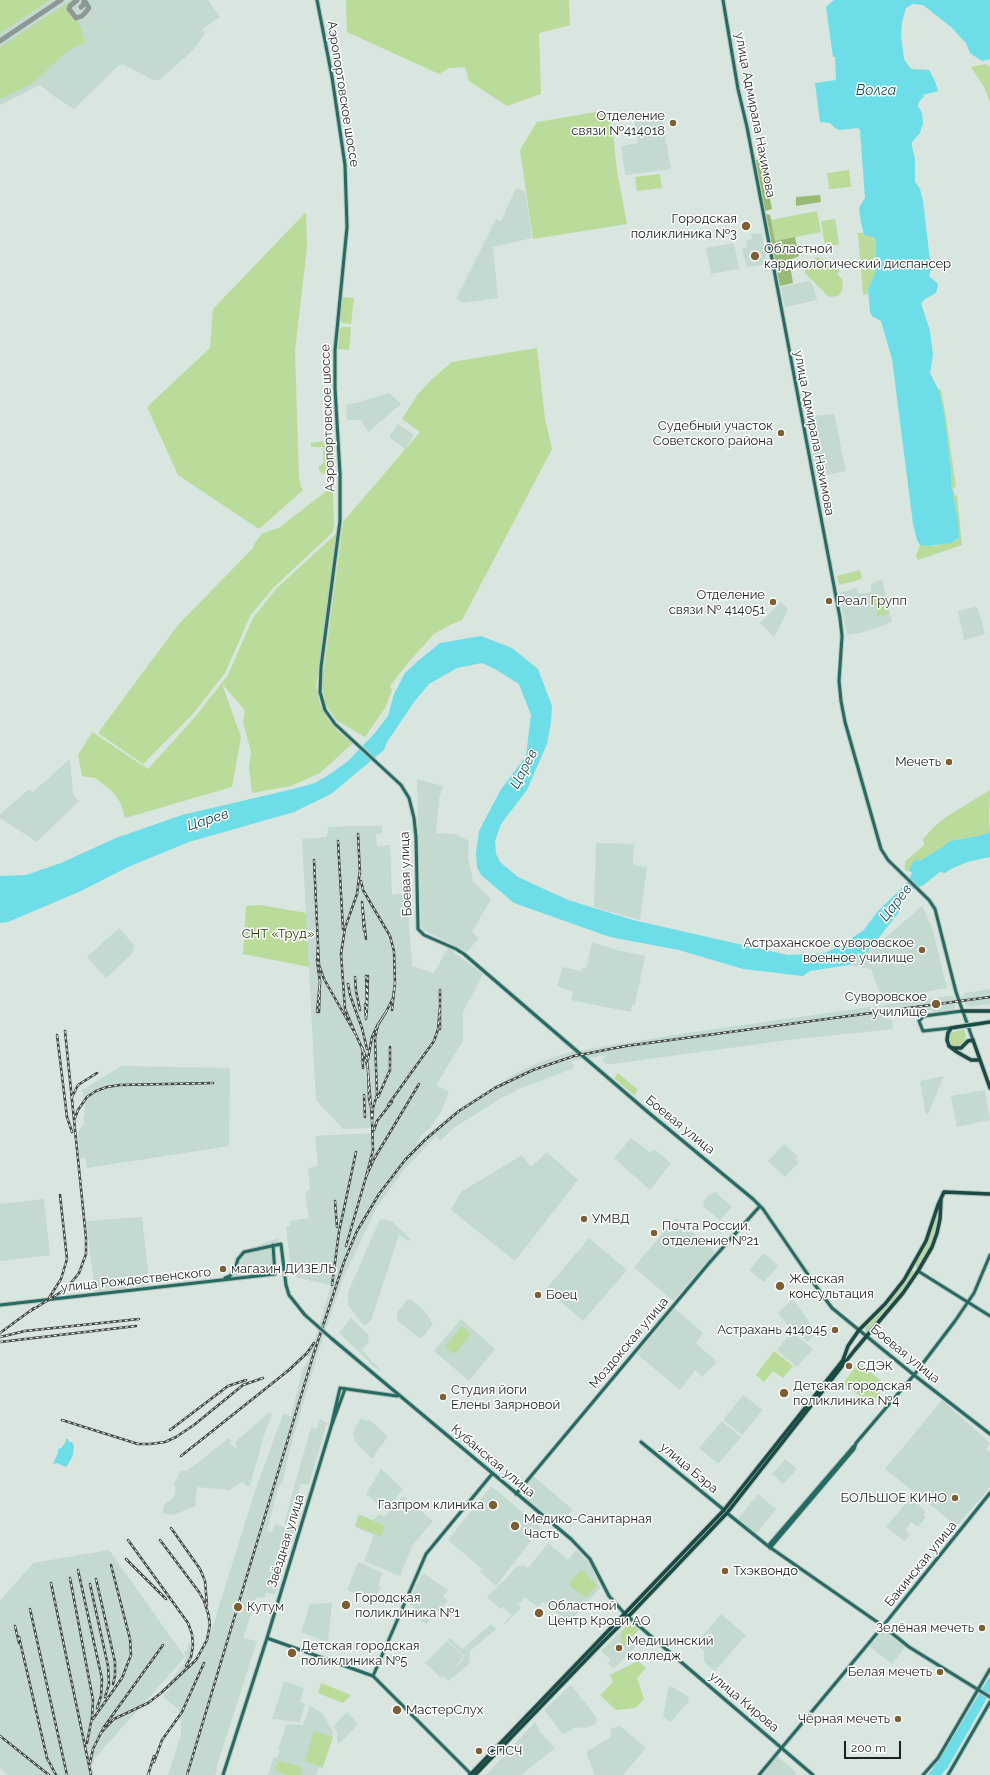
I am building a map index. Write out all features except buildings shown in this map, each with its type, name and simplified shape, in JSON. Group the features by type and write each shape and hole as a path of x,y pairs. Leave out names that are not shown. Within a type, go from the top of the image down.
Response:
{"main road":[{"name":"Аэропортовское шоссе","path":"317,0 340,124 345,165 347,221 335,350 335,388 340,468 340,523 321,667 320,692 327,713 344,733 405,790 412,806 414,818"},
{"name":"улица Адмирала Нахимова","path":"723,0 738,89 747,127 840,618 842,636 839,681 841,701 875,831 883,853 929,900 935,909 962,1010"},
{"name":"Боевая улица","path":"414,818 418,926 420,932 464,954 760,1206 825,1299 866,1337 990,1434"},
{"path":"962,1010 990,1088"},
{"path":"990,1011 962,1010 924,1016 919,1021 923,1032 990,1022"},
{"path":"952,1028 947,1036 949,1046 971,1060 980,1060"},
{"path":"967,1042 970,1030"},
{"path":"949,1046 953,1048 961,1048 967,1042 973,1040"},
{"path":"807,1408 843,1360 848,1347 859,1330 895,1292 912,1267 926,1241 941,1196 944,1192 990,1194"},
{"path":"267,1638 373,1676 472,1775 627,1615 725,1511 807,1408 903,1293 932,1247 940,1219 941,1196"},
{"name":"Моздокская улица","path":"516,1494 710,1262 760,1206"},
{"path":"203,1282 206,1280 227,1278 235,1269 238,1259 244,1252 273,1244"},
{"name":"Кубанская улица","path":"273,1244 281,1244 285,1279 289,1295 304,1315 571,1539 587,1555 610,1596 627,1615"},
{"name":"улица Рождественского","path":"0,1305 275,1274 273,1244"},
{"path":"769,1547 914,1375 968,1302 979,1283 990,1255"},
{"path":"912,1267 990,1316"},
{"path":"235,1269 238,1276 248,1276"},
{"path":"848,1347 853,1353"},
{"path":"846,1352 853,1353"},
{"name":"Звёздная улица","path":"223,1775 267,1638 331,1427 340,1388 345,1390 350,1389 399,1396"},
{"name":"улица Бэра","path":"641,1442 769,1547 883,1626 909,1647 990,1697"},
{"path":"373,1676 426,1554 492,1474"},
{"name":"Бакинская улица","path":"759,1775 883,1626 990,1493"},
{"name":"улица Кирова","path":"627,1615 813,1775"},
{"path":"923,1775 938,1758 979,1690 990,1668"},
{"path":"948,1775 990,1702"}],"shaded area":[{"path":"0,0 208,0 220,17 202,29 205,34 192,51 159,80 153,80 122,64 117,67 74,109 40,85 0,105"},
{"path":"661,112 671,169 625,175 621,146 638,143 634,117"},
{"path":"516,188 525,191 532,238 493,247 498,298 464,303 456,299 496,219 501,221"},
{"name":"Областной кардиологический диспансер","path":"762,233 767,264 746,267 742,248 747,247 746,240 752,239 751,234"},
{"path":"734,243 739,269 711,274 706,248"},
{"path":"810,281 814,288 817,300 785,307 781,287"},
{"path":"389,393 401,404 368,432 361,420 347,420 346,404 356,403"},
{"path":"834,414 846,471 816,477 805,417"},
{"path":"398,424 414,435 405,449 389,437"},
{"path":"882,579 892,622 861,633 847,635 839,593 856,588 859,594 871,592 871,584"},
{"path":"781,602 788,609 774,637 760,623"},
{"path":"974,607 978,608 985,634 964,640 958,611"},
{"path":"70,759 73,794 79,801 37,842 0,818 0,814 28,790 33,792"},
{"path":"417,779 443,786 439,799 436,833 455,834 469,841 468,856 473,881 491,899 472,932 479,938 467,952 424,930 421,926"},
{"path":"382,826 382,833 376,834 377,846 390,845 392,895 407,893 412,966 434,973 448,948 483,974 463,1012 463,1041 436,1085 449,1092 442,1110 431,1127 416,1143 417,1144 452,1113 516,1073 540,1062 570,1052 687,1033 947,996 953,996 954,998 962,997 965,993 990,989 990,1004 969,1007 962,1001 955,1003 955,1008 950,1011 934,1012 931,1010 908,1015 888,1016 885,1019 892,1020 893,1029 789,1040 611,1064 606,1064 602,1060 607,1055 571,1061 574,1068 521,1088 503,1097 455,1127 440,1141 436,1136 403,1171 377,1207 344,1276 316,1359 290,1449 283,1481 278,1488 267,1531 272,1532 275,1524 288,1528 291,1517 295,1518 291,1530 294,1531 292,1541 289,1546 290,1547 285,1562 281,1561 280,1566 283,1567 275,1594 266,1593 264,1598 257,1597 243,1638 257,1641 216,1769 216,1774 168,1775 181,1734 181,1720 178,1717 181,1712 163,1696 171,1689 165,1688 184,1663 186,1657 184,1652 187,1650 188,1644 194,1643 194,1650 189,1663 191,1664 199,1652 208,1633 207,1615 211,1613 211,1632 255,1491 283,1414 291,1416 302,1371 309,1358 307,1356 285,1375 282,1372 303,1355 315,1339 331,1285 298,1278 291,1271 286,1227 290,1226 290,1221 309,1218 305,1193 310,1189 308,1168 318,1166 315,1136 371,1133 371,1128 343,1129 316,1100 302,839 327,837 328,827"},
{"path":"596,843 634,844 633,865 647,867 640,920 594,907"},
{"path":"922,906 932,927 947,988 882,999 871,969 849,965 870,951"},
{"path":"119,928 134,945 132,954 106,978 87,957"},
{"path":"592,942 617,950 645,956 635,1005 632,1005 631,1012 571,1000 573,992 557,986 563,967 581,971 582,968 586,969"},
{"path":"122,1066 230,1068 229,1146 87,1168 85,1158 80,1158 78,1133 85,1122 83,1120 85,1113 85,1102 82,1090"},
{"path":"944,1076 928,1114 926,1115 920,1081"},
{"path":"985,1090 990,1120 957,1127 951,1096"},
{"path":"631,1138 651,1153 654,1149 671,1163 650,1190 614,1158"},
{"path":"784,1144 798,1157 796,1159 799,1162 785,1177 768,1161"},
{"path":"547,1152 578,1180 515,1261 451,1210 461,1192 522,1155 531,1167"},
{"path":"715,1192 732,1207 720,1220 704,1207 703,1202 708,1196"},
{"path":"44,1199 50,1255 0,1261 0,1204"},
{"path":"142,1217 150,1287 95,1292 86,1221"},
{"path":"676,1218 715,1252 673,1301 634,1267"},
{"path":"380,1219 391,1221 411,1239 408,1241 399,1235 371,1321 364,1326 348,1305 348,1292"},
{"path":"279,1238 278,1248 275,1249 276,1274 234,1279 233,1271 238,1256 242,1251"},
{"path":"589,1238 627,1270 583,1321 546,1289"},
{"path":"764,1253 778,1266 764,1282 749,1270"},
{"path":"410,1299 424,1310 433,1324 423,1337 419,1338 397,1320 397,1313 407,1300"},
{"path":"793,1299 816,1332 808,1342 789,1327 778,1313"},
{"path":"674,1308 703,1333 696,1343 717,1362 702,1377 695,1370 680,1390 637,1354"},
{"path":"351,1318 369,1335 368,1343 362,1350 380,1370 379,1371 339,1333"},
{"path":"461,1319 495,1349 469,1381 434,1351"},
{"path":"792,1332 813,1349 797,1367 777,1350"},
{"path":"743,1395 763,1410 742,1435 723,1420"},
{"path":"942,1400 990,1443 986,1449 990,1452 990,1487 957,1526 885,1469"},
{"path":"270,1412 272,1414 263,1438 250,1486 246,1486 243,1482 229,1490 197,1487 195,1502 196,1506 173,1515 163,1513 164,1505 173,1498 176,1492 176,1487 173,1485 181,1470 187,1471 229,1438 231,1441 230,1443 235,1448 237,1447 235,1442"},
{"path":"320,1419 327,1423 309,1484 301,1484 287,1525 284,1523 311,1427 317,1429"},
{"path":"360,1419 371,1421 388,1436 372,1459 356,1443 353,1433"},
{"path":"722,1421 741,1437 718,1464 699,1448"},
{"path":"785,1459 797,1469 783,1484 772,1474"},
{"path":"381,1469 403,1489 386,1511 366,1494"},
{"path":"532,1475 573,1510 558,1525 519,1492"},
{"path":"491,1486 541,1528 496,1586 480,1572 482,1569 448,1540"},
{"path":"758,1494 776,1509 756,1534 738,1519"},
{"path":"403,1496 433,1521 412,1546 400,1576 364,1561 374,1535 355,1527 358,1514 373,1520 379,1514 384,1517"},
{"path":"911,1497 926,1512 923,1514 926,1517 918,1527 911,1522 905,1530 910,1535 905,1541 886,1527"},
{"path":"548,1543 568,1560 576,1550 590,1563 600,1588 568,1623 543,1601 538,1607 525,1597 518,1605 521,1608 505,1624 504,1623 511,1615 503,1607 500,1609 487,1597 516,1567 523,1565 528,1568"},
{"path":"109,1550 185,1657 95,1758 92,1767 94,1775 8,1775 0,1768 0,1601 33,1563"},
{"path":"358,1562 383,1573 378,1585 381,1586 374,1601 347,1590"},
{"path":"423,1573 448,1590 443,1597 448,1601 426,1624 420,1620 421,1615 408,1602"},
{"path":"332,1603 328,1642 301,1632 310,1604"},
{"path":"721,1614 746,1635 715,1671 704,1662 704,1651 696,1644"},
{"name":"Медицинский колледж","path":"630,1622 639,1630 630,1639 637,1645 614,1669 608,1663 611,1660 601,1651"},
{"path":"491,1624 496,1629 470,1651 469,1664 448,1681 444,1676 441,1678 425,1663 447,1641 462,1655 462,1659 453,1669 463,1660 463,1655 448,1640 450,1638 462,1649"},
{"path":"884,1630 905,1647 892,1664 869,1646"},
{"path":"284,1681 304,1688 300,1702 305,1704 300,1722 272,1719"},
{"path":"571,1685 597,1718 596,1724 584,1728 575,1727 564,1734 544,1710"},
{"path":"669,1685 689,1697 688,1702 672,1721 669,1722 663,1716"},
{"path":"310,1706 322,1713 333,1734 322,1769 318,1768 316,1775 268,1775 274,1757 277,1758 280,1750 278,1749 287,1724 303,1725"},
{"path":"347,1712 358,1724 339,1744 334,1726"},
{"path":"535,1722 539,1728 539,1731 555,1748 521,1775 486,1775"},
{"path":"620,1726 646,1748 623,1775 595,1775 586,1752 612,1736 610,1729"},
{"path":"777,1756 797,1773 795,1775 761,1775"}],"green space":[{"path":"0,0 50,0 0,33"},
{"path":"72,0 66,6 79,22 85,43 67,51 33,83 0,99 0,47"},
{"path":"346,0 569,0 570,25 539,33 541,94 507,106 469,81 465,67 449,68 439,74 347,32"},
{"path":"987,64 990,67 990,103 984,87 971,67"},
{"path":"602,111 611,116 617,171 627,224 533,239 520,150 537,122"},
{"path":"766,158 772,191 769,194 772,209 765,211 756,160"},
{"path":"849,170 851,187 829,189 827,173"},
{"path":"660,174 662,188 637,191 635,177"},
{"path":"820,195 821,202 796,206 796,197"},
{"path":"817,211 821,232 775,241 771,220"},
{"path":"306,212 307,247 295,351 299,479 303,490 259,529 178,475 147,407 210,348 213,309"},
{"path":"766,214 770,215 775,241 795,237 799,256 789,260 793,283 780,286"},
{"path":"835,219 839,244 825,247 821,221"},
{"path":"858,233 872,236 876,242 876,271 868,289 868,294 863,295"},
{"path":"818,257 824,260 826,258 840,271 837,274 842,279 843,286 841,293 838,296 830,297 827,295 805,273 805,266 808,261"},
{"path":"342,297 354,298 351,324 340,321"},
{"path":"343,327 351,327 349,350 338,349 340,329"},
{"path":"537,348 545,419 552,449 462,620 434,634 407,664 390,686 392,690 385,708 365,737 336,720 325,703 322,683 343,522 420,432 402,419 418,394 432,379 452,362"},
{"path":"938,388 941,390 946,417 956,487 953,488 955,496 957,495 962,545 918,560 916,556 920,545 936,546 958,540 956,510 951,483 951,469 944,412"},
{"path":"334,440 335,462 330,469 322,474 319,467 324,462 323,447 311,447 311,443"},
{"path":"329,489 333,490 334,527 332,533 274,587 250,616 225,673 192,715 143,764 98,733 178,625 253,548 256,541 263,533 279,528"},
{"path":"337,533 316,687 320,704 328,720 338,731 353,743 320,773 291,786 252,793 249,767 251,752 243,722 245,710 222,684 241,737 232,787 125,818 120,802 112,791 95,778 82,776 78,755 92,732 148,769 195,717 228,675 253,618 276,589"},
{"path":"860,570 862,579 839,585 837,576"},
{"path":"883,596 888,614 878,616 873,598"},
{"path":"990,790 990,832 978,836 950,841 921,860 918,861 916,859 909,870 911,872 905,870 905,862 924,845 923,839 934,827 946,817"},
{"name":"СНТ «Труд»","path":"260,905 306,913 309,967 243,954 246,906"},
{"path":"964,1029 966,1036 964,1043 959,1046 952,1045 949,1039 951,1033"},
{"path":"618,1073 638,1090 634,1095 614,1078"},
{"path":"939,1206 939,1219 931,1247 917,1268 915,1265 928,1239"},
{"path":"912,1271 915,1273 902,1292 866,1333 865,1328 886,1305"},
{"path":"462,1326 471,1334 454,1354 445,1347"},
{"path":"774,1351 793,1366 783,1378 773,1371 764,1382 756,1375"},
{"path":"859,1363 886,1385 871,1404 843,1383"},
{"path":"360,1515 385,1526 381,1536 355,1526"},
{"path":"583,1571 596,1586 594,1590 590,1591 590,1595 585,1597 570,1586 570,1582 579,1572"},
{"path":"630,1623 638,1630 622,1647 621,1632"},
{"path":"638,1661 646,1668 637,1678 644,1699 635,1708 616,1710 600,1695 613,1682 610,1675"},
{"path":"321,1683 351,1695 343,1703 318,1693"},
{"path":"314,1731 333,1737 323,1767 305,1761"},
{"path":"281,1761 298,1766 301,1768 302,1773 300,1775 289,1775 278,1772 275,1767 278,1762"}],"water":[{"name":"Волга","path":"834,0 990,0 990,59 982,61 970,53 966,43 951,27 923,5 913,4 906,8 902,22 901,35 904,59 911,69 929,70 938,91 923,95 924,98 922,98 919,102 918,106 922,113 923,123 920,133 912,142 912,146 915,159 915,182 920,189 923,201 931,269 929,276 937,283 938,286 936,293 921,303 930,331 933,355 930,373 939,391 944,412 951,469 951,483 958,520 959,538 951,543 929,546 920,545 917,540 913,524 892,359 881,321 872,316 870,312 868,289 876,271 876,242 874,237 864,235 859,208 865,198 860,130 858,128 840,130 835,128 830,123 820,122 815,83 836,80 835,57 833,57 826,7"},
{"name":"Царев","path":"481,636 512,648 538,669 552,706 547,744 527,790 501,824 495,841 496,854 500,862 518,877 568,900 633,920 788,955 825,953 863,931 878,911 907,883 912,873 909,870 916,859 918,861 921,860 950,841 978,836 990,832 990,857 967,862 945,873 940,872 922,886 911,889 901,904 901,910 868,951 849,965 810,971 803,976 743,969 679,950 610,937 514,903 481,875 477,867 476,853 479,831 500,791 526,756 531,715 519,684 482,663 457,668 429,684 414,702 387,742 384,750 331,794 294,812 189,842 128,867 81,891 8,922 0,923 0,876 26,875 61,863 116,838 182,815 293,789 315,783 327,776 347,762 374,734 388,716 394,694 405,673 418,661 440,643"},
{"path":"66,1439 68,1439 69,1442 72,1442 74,1446 73,1455 70,1461 66,1467 57,1463 53,1464 58,1453 58,1449 65,1443"},
{"path":"990,1676 990,1693 948,1767 941,1775 928,1775 939,1760"}],"taxiway":[{"path":"0,41 61,0"},
{"path":"77,0 70,6 69,9 76,18 82,16"},
{"path":"84,0 89,8 84,14"},
{"path":"81,7 84,4 84,0"}],"railway":[{"path":"358,834 360,874"},
{"path":"338,841 343,929"},
{"path":"314,860 318,945"},
{"path":"320,982 317,961 318,945 319,965 324,979 356,1035 345,1009 341,954 345,928 357,894 360,870"},
{"path":"361,881 363,890 390,936 394,951 395,983"},
{"path":"364,931 362,902 366,939"},
{"path":"366,976 367,1008 368,976"},
{"path":"355,977 360,1010"},
{"path":"317,1012 320,982 319,1012"},
{"path":"386,1012 393,998 395,983 392,1010"},
{"path":"348,984 367,1049"},
{"path":"440,990 440,1007"},
{"path":"187,1775 313,1356 344,1262 357,1231 379,1194 405,1160 426,1139 459,1111 495,1088 533,1070 574,1056 626,1046 990,997"},
{"path":"365,1004 366,1019 367,1008"},
{"path":"388,1105 434,1041 438,1029 440,1007 440,1029"},
{"path":"368,1059 372,1037 377,1026 386,1012 378,1025 375,1038 377,1095 373,1108 372,1121 371,1107"},
{"path":"29,1312 66,1289 79,1273 86,1254 86,1238 65,1031"},
{"path":"57,1035 67,1117 72,1132"},
{"path":"356,1035 367,1059 371,1107 369,1099 368,1069 362,1047 363,1068"},
{"path":"378,1097 390,1070 390,1047"},
{"path":"72,1097 78,1085 97,1073"},
{"path":"75,1118 78,1110 87,1097 96,1091 107,1087 120,1085 213,1083"},
{"path":"372,1121 373,1150 366,1177 374,1159 419,1084"},
{"path":"364,1095 365,1117"},
{"path":"374,1130 377,1121 392,1102"},
{"path":"332,1285 339,1232 356,1152"},
{"path":"346,1246 366,1177"},
{"path":"49,1298 61,1279 67,1259 60,1195"},
{"path":"335,1201 337,1227"},
{"path":"0,1333 34,1308"},
{"path":"0,1337 25,1331 139,1319"},
{"path":"0,1342 136,1326"},
{"path":"181,1456 289,1370 307,1353 314,1343"},
{"path":"62,1420 138,1444 165,1442 176,1437 194,1425 243,1385 263,1378"},
{"path":"170,1430 228,1386 246,1380"},
{"path":"171,1528 200,1569 205,1581 207,1605"},
{"path":"128,1540 188,1623 192,1634 193,1646 191,1657 186,1666"},
{"path":"100,1734 114,1719 148,1703 161,1693 196,1660 207,1640 210,1624 204,1601 199,1592 160,1540"},
{"path":"126,1559 166,1599"},
{"path":"93,1719 122,1678 131,1655 130,1639 111,1565"},
{"path":"78,1570 102,1679 101,1696 97,1708"},
{"path":"70,1578 93,1700 92,1717 87,1743"},
{"path":"96,1579 115,1662 115,1676 113,1684"},
{"path":"51,1583 91,1775"},
{"path":"90,1584 108,1666 109,1684 105,1697"},
{"path":"30,1609 67,1775"},
{"path":"15,1626 19,1643"},
{"path":"19,1637 47,1758 56,1775"},
{"path":"90,1763 93,1749 104,1727 163,1645"},
{"path":"154,1762 162,1740 182,1712 204,1663"},
{"path":"0,1736 49,1775"},
{"path":"148,1775 154,1756"}],"place":[{"name":"Отделение связи №414018","path":"673,123"},
{"name":"Городская поликлиника №3","path":"746,226"},
{"name":"Областной кардиологический диспансер","path":"755,256"},
{"name":"Судебный участок Советского района","path":"781,433"},
{"name":"Реал Групп","path":"829,601"},
{"name":"Отделение связи № 414051","path":"773,602"},
{"name":"Мечеть","path":"949,762"},
{"name":"Астраханское суворовское военное училище","path":"922,950"},
{"name":"Суворовское училище","path":"936,1004"},
{"name":"УМВД","path":"584,1219"},
{"name":"Почта России, отделение №21","path":"654,1233"},
{"name":"магазин ДИЗЕЛЬ","path":"223,1269"},
{"name":"Женская консультация","path":"780,1286"},
{"name":"Боец","path":"538,1295"},
{"name":"Астрахань 414045","path":"835,1330"},
{"name":"СДЭК","path":"849,1366"},
{"name":"Детская городская поликлиника №4","path":"784,1393"},
{"name":"Студия йоги Елены Заярновой","path":"443,1397"},
{"name":"БОЛЬШОЕ КИНО","path":"955,1498"},
{"name":"Газпром клиника","path":"493,1505"},
{"name":"Медико-Санитарная Часть","path":"515,1526"},
{"name":"Тхэквондо","path":"725,1571"},
{"name":"Городская поликлиника №1","path":"346,1605"},
{"name":"Кутум","path":"238,1607"},
{"name":"Областной Центр Крови АО","path":"539,1613"},
{"name":"Зелёная мечеть","path":"982,1628"},
{"name":"Медицинский колледж","path":"619,1648"},
{"name":"Детская городская поликлиника №5","path":"292,1653"},
{"name":"Белая мечеть","path":"940,1672"},
{"name":"МастерСлух","path":"397,1710"},
{"name":"Чёрная мечеть","path":"898,1719"},
{"name":"СПСЧ","path":"479,1751"}]}
